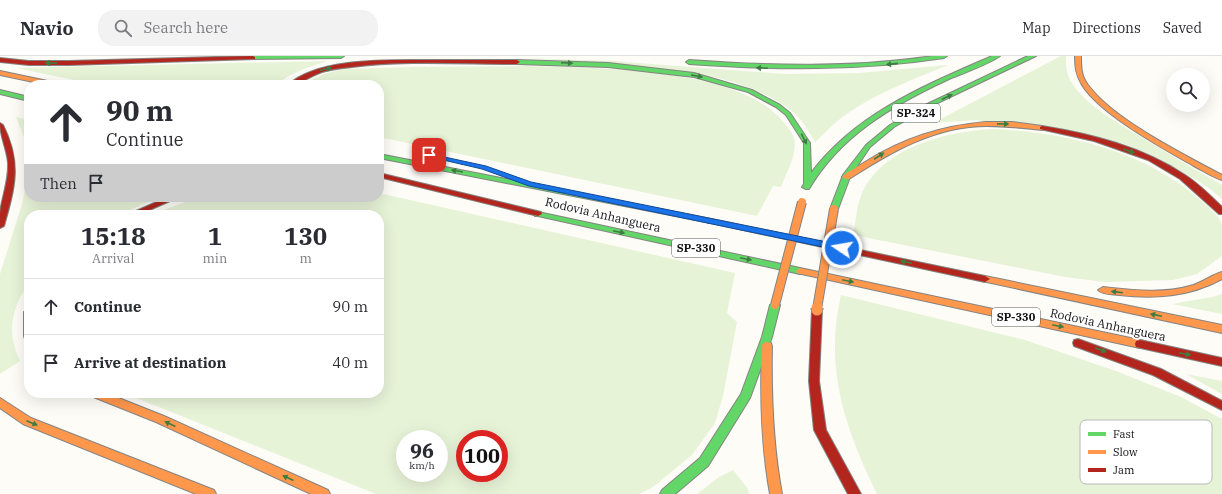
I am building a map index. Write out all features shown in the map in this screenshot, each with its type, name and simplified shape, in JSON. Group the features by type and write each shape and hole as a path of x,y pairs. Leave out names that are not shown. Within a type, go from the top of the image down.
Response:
{"main road":[{"path":"0,60 29,63 69,63 356,56"},
{"path":"603,56 633,58"},
{"path":"679,62 759,68 826,68 893,64 944,56"},
{"name":"SP-324","path":"767,337 807,183 828,155 851,132 882,111 997,56"},
{"name":"SP-324","path":"821,434 814,381 817,310 834,209 846,177 868,146 892,126 923,108 1034,56"},
{"path":"1078,56 1076,69 1081,80 1103,105 1155,140 1222,178"},
{"path":"299,80 309,74 330,68 379,63 542,62 608,65 694,75 750,91 778,106 788,114 807,143 807,183"},
{"path":"0,74 31,80"},
{"path":"0,92 24,98"},
{"path":"846,177 889,150 940,129 975,124 1016,125 1068,132 1103,141 1144,156 1177,173 1205,195 1222,212"},
{"path":"0,125 7,135 12,147 13,162 13,182 0,226"},
{"name":"Rodovia Anhanguera","path":"384,157 529,184 1222,329"},
{"path":"463,163 484,167 529,184"},
{"name":"Rodovia Anhanguera","path":"384,176 581,224 1222,362"},
{"path":"395,189 581,224"},
{"path":"143,210 163,202"},
{"path":"920,265 1062,285"},
{"path":"1092,289 1137,295 1169,295 1195,289 1216,280 1222,275"},
{"path":"943,302 1054,336"},
{"path":"666,494 704,462 724,431 746,395 767,337"},
{"path":"767,337 765,397 769,462 776,494"},
{"path":"1068,340 1157,372 1222,406"},
{"path":"107,398 160,419 324,494"},
{"path":"0,402 27,421 210,494"},
{"path":"821,434 832,472"},
{"path":"821,434 855,494"}],"green space":[{"path":"1061,56 1066,56 1067,71 1070,80 1076,89 1092,105 1122,125 1222,185 1222,199 1209,188 1178,169 1152,155 1121,143 976,120 933,123"},
{"path":"522,58 612,61 784,74 859,73 948,65 897,86 860,105 839,120 815,142 804,124 793,112 772,98 737,83 681,71"},
{"path":"328,61 294,73 282,80 74,80 16,68"},
{"path":"529,66 590,68 662,74 697,80 730,89 758,101 780,118 790,130 794,138 795,144 793,157 781,187 773,186 757,216 384,138 384,80 311,80 324,74 343,69"},
{"path":"16,117 24,119 24,137"},
{"path":"994,129 1049,135 1102,147 1128,156 1176,181 1212,210 1221,221 1222,256 1197,274 1173,280 1105,282 1065,277 853,235 861,196 870,179 883,165 899,154 917,145 937,138 956,133"},
{"path":"384,194 735,273 727,313 737,322 723,396 715,423 692,455 653,487 639,494 376,494 136,398 384,398 384,210 164,210 185,202 384,202"},
{"path":"24,195 24,202 148,202 130,210 24,210 24,292 15,310 12,325 13,343 20,361 0,374 0,274"},
{"path":"1222,294 1222,314 1172,304 1212,297"},
{"path":"841,295 1025,340 1116,371 1181,397 1222,419 1222,494 877,494 855,446 841,398 836,373 836,322"},
{"path":"1186,374 1222,381 1222,394"},
{"path":"733,470 748,489 749,494 697,494 719,477"}],"traffic: fast":[{"path":"253,58 341,56"},
{"path":"689,62 753,66 817,67 880,64 944,56"},
{"path":"806,187 812,176 825,160 843,141 862,125 905,98 997,56"},
{"path":"834,209 846,177 868,146 892,126 923,108 1033,56"},
{"path":"517,62 608,65 694,75 750,91 778,106 788,114 807,143 807,183"},
{"path":"0,92 24,98"},
{"path":"384,157 711,221"},
{"path":"538,214 800,271"},
{"path":"666,494 704,462 746,395 767,337 775,305"}],"traffic: slow":[{"path":"1078,56 1078,71 1085,85 1099,100 1118,116 1164,146 1222,178"},
{"path":"0,73 33,80"},
{"path":"846,177 894,149 916,138 938,131 961,126 986,124 1012,124 1042,128"},
{"path":"775,305 802,202"},
{"path":"817,310 834,209"},
{"path":"800,271 1140,344"},
{"path":"1103,290 1150,294 1179,292 1208,283 1222,275"},
{"path":"985,279 1222,329"},
{"path":"767,346 766,383 768,439 776,494"},
{"path":"108,398 160,419 324,494"},
{"path":"0,402 27,421 210,494"}],"traffic: jam":[{"path":"0,60 29,63 69,63 253,58"},
{"path":"300,80 330,68 375,63 517,62"},
{"path":"0,125 10,150 12,163 10,187 0,226"},
{"path":"1042,128 1097,139 1133,151 1167,167 1183,177 1222,212"},
{"path":"384,176 538,214"},
{"path":"143,210 163,202"},
{"path":"711,221 985,279"},
{"path":"817,310 814,381 820,430 855,494"},
{"path":"1078,343 1157,372 1222,406"},
{"path":"1140,344 1222,362"}],"route":[{"path":"429,155 484,167 529,184 842,248"}]}
